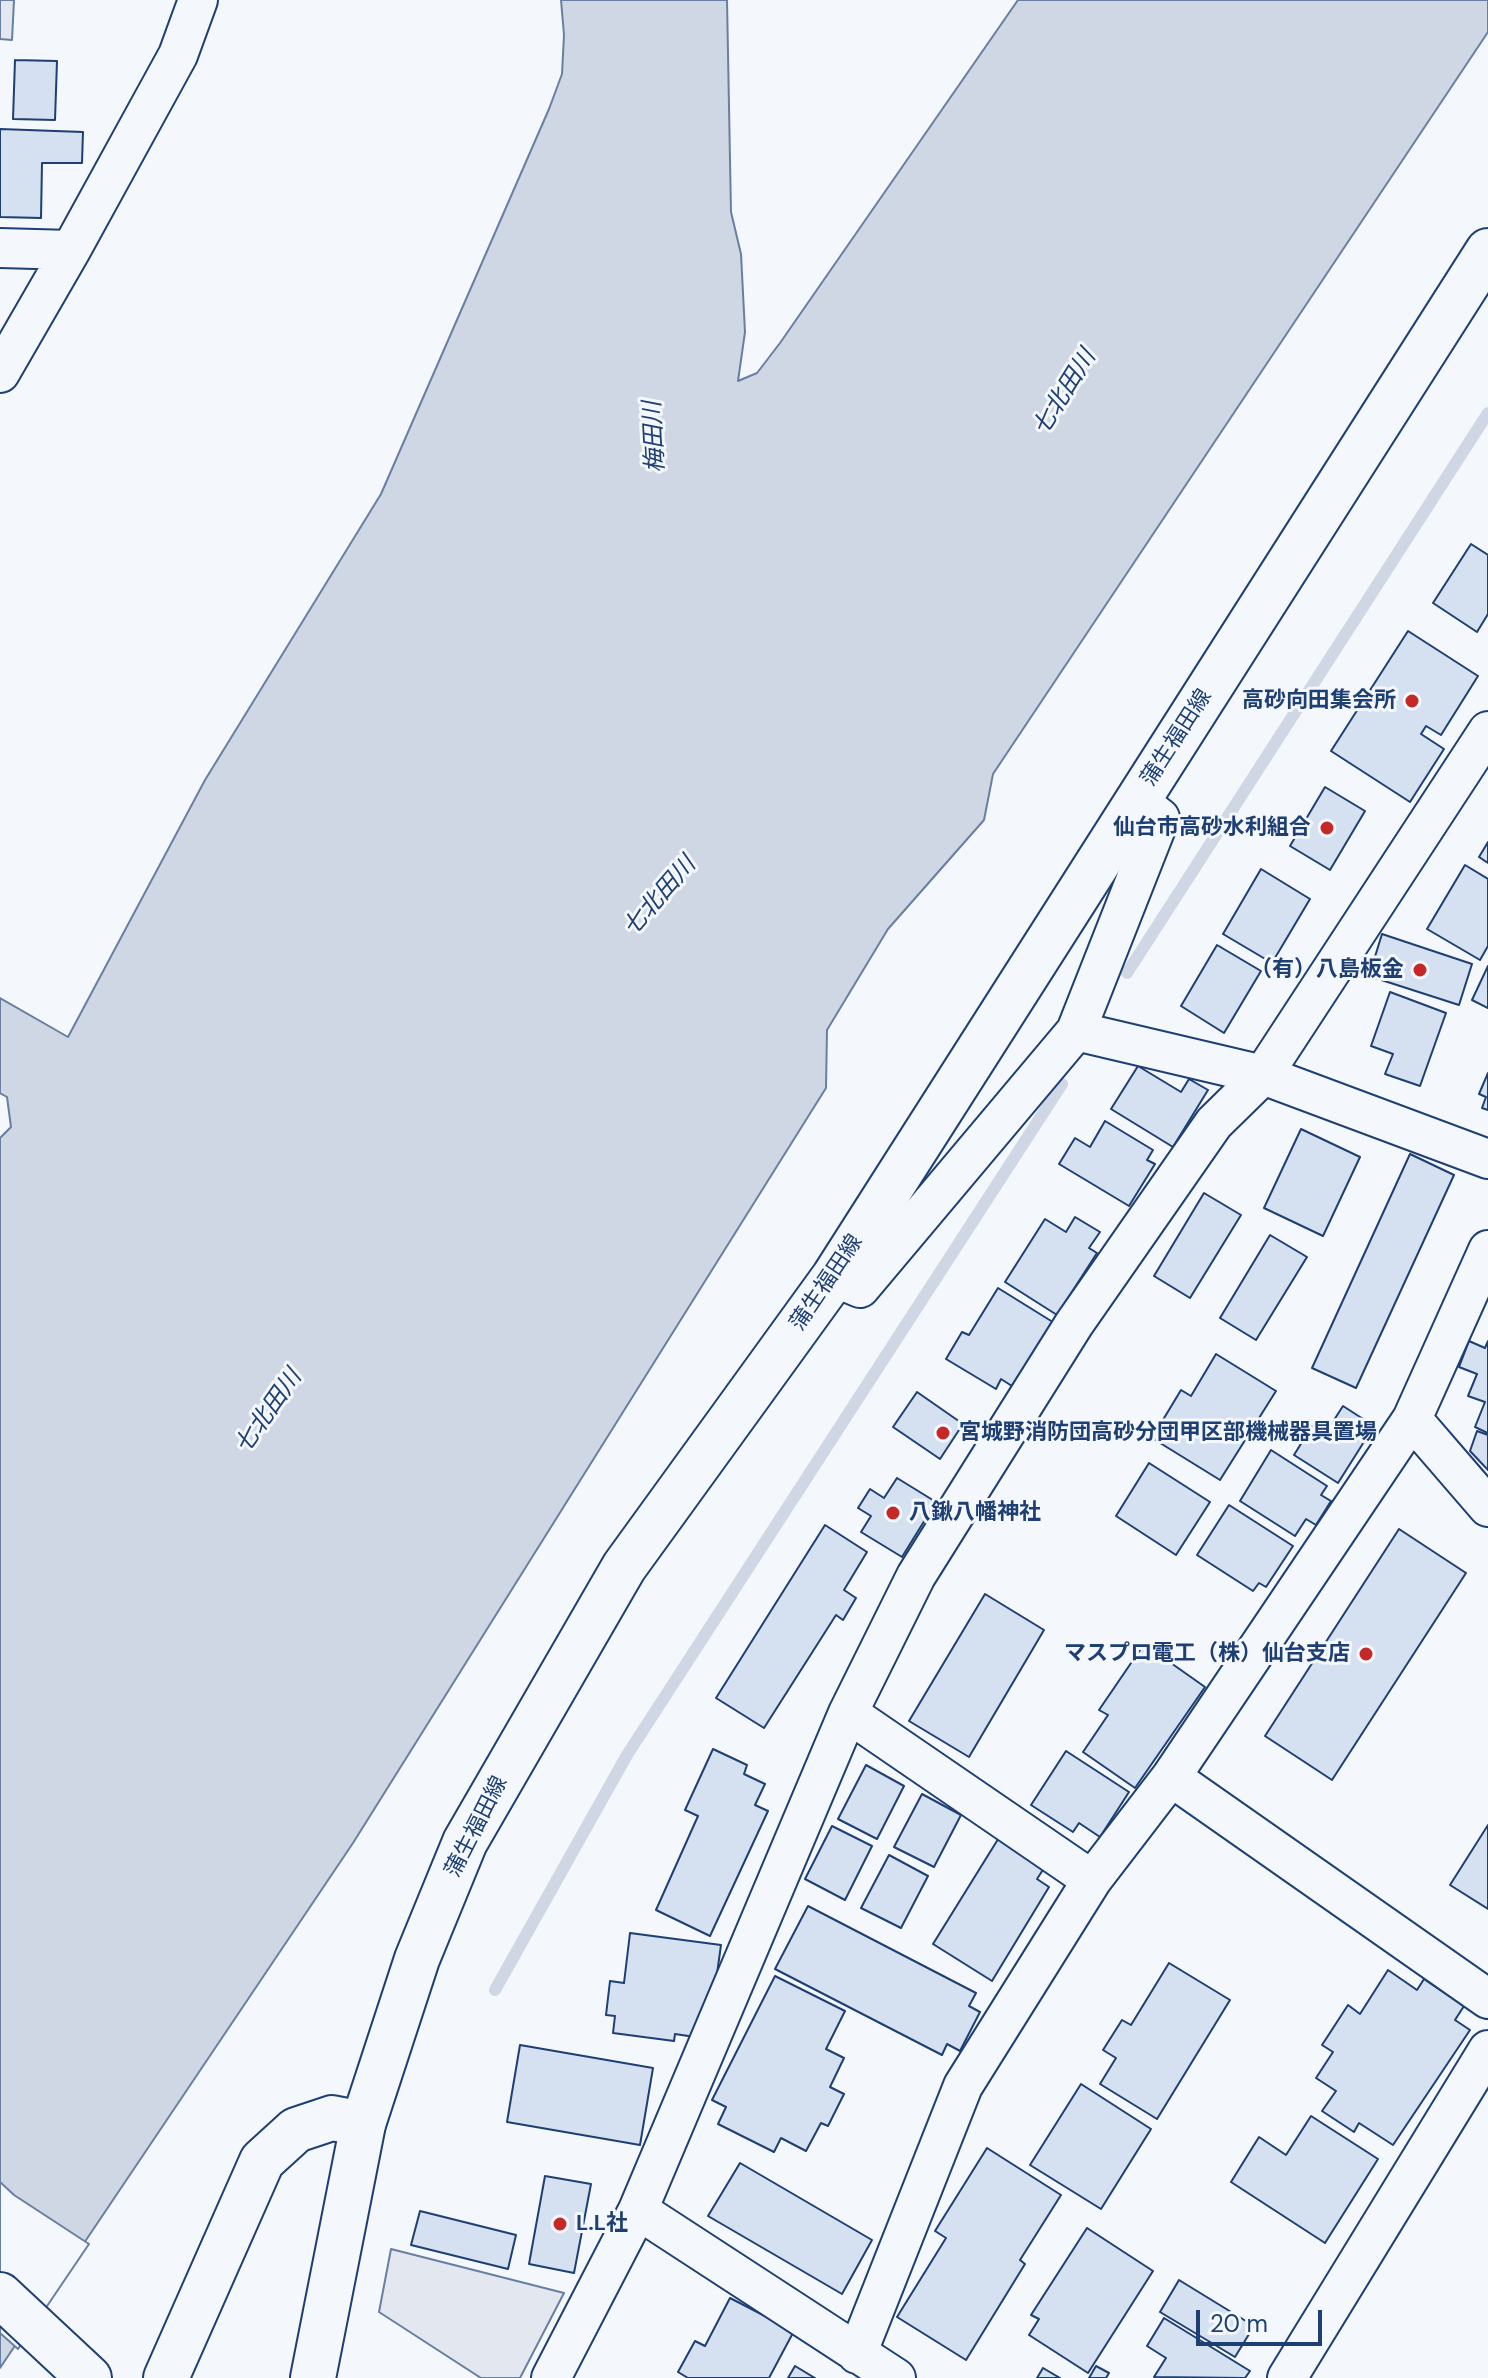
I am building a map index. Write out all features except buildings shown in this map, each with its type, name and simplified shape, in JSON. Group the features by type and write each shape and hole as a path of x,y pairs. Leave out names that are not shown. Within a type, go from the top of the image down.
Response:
{"main road":[{"name":"蒲生福田線","path":"313,2378 363,2124 417,1959 465,1842 624,1567 834,1277 1488,251"},
{"path":"166,2378 262,2161 296,2130 332,2118 363,2124"},
{"path":"0,2295 88,2377"}],"street":[{"path":"0,373 178,55 198,0"},
{"path":"0,248 71,250"},
{"path":"551,2378 638,2210 848,1713 916,1576 1074,1324 1214,1123 1263,1075 1488,731"},
{"path":"834,1277 860,1288 1076,1031 1160,818 1137,800"},
{"path":"1076,1031 1263,1075 1488,1159"},
{"path":"857,2354 963,2086 1092,1880 1171,1777 1412,1419 1488,1250"},
{"path":"1412,1419 1488,1507"},
{"path":"848,1713 1092,1880"},
{"path":"1171,1777 1488,1999"},
{"path":"1287,2378 1488,2050"},
{"path":"638,2210 896,2378"}],"shaded area":[{"path":"0,0 14,0 12,40 0,39"},
{"path":"391,2249 564,2293 520,2378 481,2378 379,2312"}],"water":[{"path":"561,0 727,0 731,212 741,254 745,332 738,381 757,373 780,343 1018,0 1488,0 1488,32 993,774 984,820 888,929 827,1030 826,1088 353,1843 0,2368 0,1138 11,1127 7,1097 0,1093 0,998 68,1037 205,780 381,494 562,74 564,35"}],"pier":[{"path":"0,2182 14,2195 89,2244 18,2349 0,2333"}],"waterway":[{"path":"1127,973 1488,413"},
{"path":"495,1990 627,1755 1062,1084"}],"place":[{"name":"高砂向田集会所","path":"1412,701"},
{"name":"仙台市高砂水利組合","path":"1327,828"},
{"name":"（有）八島板金","path":"1420,970"},
{"name":"宮城野消防団高砂分団甲区部機械器具置場","path":"943,1433"},
{"name":"八鍬八幡神社","path":"893,1513"},
{"name":"マスプロ電工（株）仙台支店","path":"1366,1654"},
{"name":"L.L社","path":"560,2224"}],"water label":[{"name":"七北田川","path":"1065,393"},
{"name":"梅田川","path":"655,437"},
{"name":"七北田川","path":"660,897"},
{"name":"七北田川","path":"269,1412"}]}
